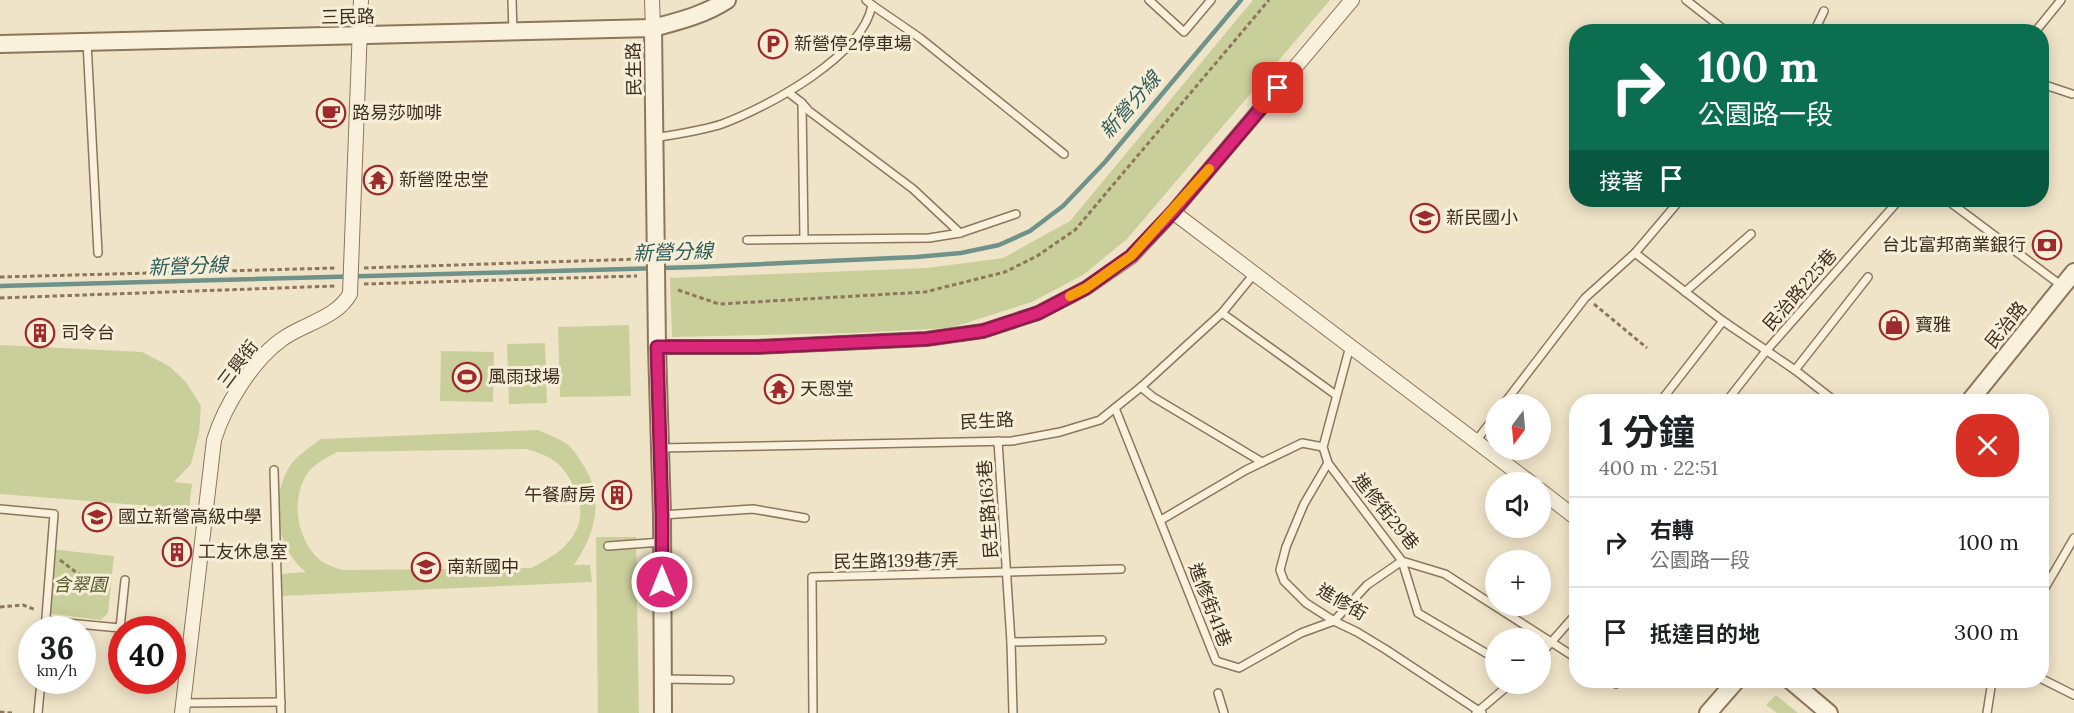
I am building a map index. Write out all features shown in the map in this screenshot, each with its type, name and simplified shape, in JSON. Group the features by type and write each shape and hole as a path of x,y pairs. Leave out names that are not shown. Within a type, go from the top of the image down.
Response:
{"street":[{"name":"三興街","path":"182,708 212,458 219,423 267,351 282,339 340,307 356,285 361,0"},
{"name":"民生路","path":"652,0 662,515 663,713"},
{"name":"三民路","path":"0,44 653,28 690,18 713,9 726,0"},
{"path":"657,347 756,347 914,340 983,331 1038,313 1086,288 1131,256 1173,212 1352,0"},
{"path":"1173,212 1517,472"},
{"name":"民治路","path":"1975,394 2074,272"},
{"path":"1551,499 1569,513"},
{"path":"1708,713 1730,688"},
{"path":"1799,688 1829,713"}],"lane":[{"path":"512,0 513,32"},
{"path":"1149,0 1184,32 1211,0"},
{"path":"1686,0 1717,24"},
{"path":"2042,24 2061,0"},
{"path":"654,138 721,124 788,92 824,67 855,40 870,16 869,2"},
{"path":"869,2 920,38 1064,153"},
{"path":"1818,24 1824,11"},
{"path":"87,41 98,253"},
{"path":"2049,86 2072,94"},
{"path":"788,92 809,111 913,189 960,234"},
{"path":"802,104 804,239"},
{"path":"1511,394 1585,298 1635,252 1674,207"},
{"name":"民治路225巷","path":"1732,394 1766,351 1893,207"},
{"path":"1956,207 2062,286"},
{"path":"747,240 929,238 960,234 1016,214"},
{"path":"1685,292 1751,234"},
{"path":"1635,252 1723,321 1795,370 1824,394"},
{"name":"民生路","path":"660,448 1012,441 1060,432 1100,420 1141,387 1222,313 1254,274"},
{"path":"1795,370 1868,278"},
{"path":"1222,313 1336,394"},
{"path":"1666,394 1723,321"},
{"path":"1328,463 1323,447 1350,346"},
{"path":"1141,387 1153,397 1262,462"},
{"path":"1115,408 1161,520 1262,462 1302,443 1323,447"},
{"path":"1476,441 1485,430"},
{"name":"民生路163巷","path":"998,441 1011,642 1013,713"},
{"name":"進修街29巷","path":"1328,463 1402,561 1444,574 1569,653"},
{"name":"進修街","path":"1328,463 1304,504 1286,547 1280,570 1284,581 1306,603 1385,649 1479,712"},
{"path":"274,470 281,713"},
{"path":"0,509 54,514 46,616"},
{"path":"662,515 753,509 805,518"},
{"name":"進修街41巷","path":"1161,520 1216,661 1239,668 1300,633 1334,621 1367,585 1402,561"},
{"path":"2049,582 2071,549 2074,538"},
{"path":"608,546 662,542"},
{"path":"1402,561 1418,613 1485,653"},
{"name":"民生路163巷","path":"1007,574 1121,569"},
{"name":"民生路139巷7弄","path":"813,713 812,577 1007,574"},
{"path":"96,624 120,628 125,580"},
{"path":"1553,642 1569,623"},
{"path":"1011,642 1102,640"},
{"path":"662,679 730,680"},
{"path":"2049,682 2074,695"},
{"path":"1987,713 1991,688"},
{"path":"1218,693 1224,713"},
{"path":"38,713 40,694"},
{"path":"1479,712 1499,694"},
{"path":"182,708 281,702"}],"path":[{"path":"357,268 656,258"},
{"path":"0,277 336,268"},
{"path":"356,285 637,276"},
{"path":"0,298 335,286"},
{"path":"1585,298 1647,348"},
{"path":"51,558 58,559 79,576 91,580 112,578"},
{"path":"0,607 23,605 44,616"},
{"path":"0,712 12,713"}],"green space":[{"path":"1253,0 1330,0 1127,239 1083,275 1032,302 950,328 853,333 672,337 670,278 927,268 1003,258 1070,221"},
{"path":"629,325 631,396 560,397 558,327"},
{"path":"545,343 547,403 509,404 507,344"},
{"path":"0,345 142,352 169,366 186,382 201,406 199,433 191,464 174,482 192,484 189,509 0,494"},
{"name":"風雨球場","path":"441,351 494,352 493,402 440,401"},
{"path":"538,430 560,440 570,446 584,466 594,491 596,504 592,529 574,565 590,565 592,582 281,596 280,574 306,572 288,551 279,525 279,497 282,484 294,461 321,439","holes":["527,449 550,458 564,471 579,500 580,513 573,536 565,545 555,554 531,568 343,570 321,561 306,543 298,508 302,485 313,467 337,452"]},
{"path":"596,537 636,537 639,713 598,713"},
{"name":"含翠園","path":"50,549 114,556 108,613 101,620 96,619 96,616 47,613"},
{"path":"1776,695 1798,713 1777,713 1766,705"}],"waterway":[{"name":"新營分線","path":"0,286 699,267 916,257 961,253 999,245 1030,231 1063,206 1105,162 1241,0"}],"slow traffic":[{"path":"1070,296 1086,288 1131,256 1173,212 1209,169"}],"place":[{"name":"新營停2停車場","path":"773,44"},
{"name":"路易莎咖啡","path":"331,113"},
{"name":"新營陞忠堂","path":"378,180"},
{"name":"新民國小","path":"1425,218"},
{"name":"台北富邦商業銀行","path":"2047,245"},
{"name":"寶雅","path":"1894,325"},
{"name":"司令台","path":"40,333"},
{"name":"風雨球場","path":"467,377"},
{"name":"天恩堂","path":"779,389"},
{"name":"午餐廚房","path":"617,495"},
{"name":"國立新營高級中學","path":"97,517"},
{"name":"工友休息室","path":"177,552"},
{"name":"南新國中","path":"426,567"}],"route":[{"path":"662,582 657,347 756,347 926,339 983,331 1038,313 1086,288 1131,256 1173,212 1278,88"}]}
